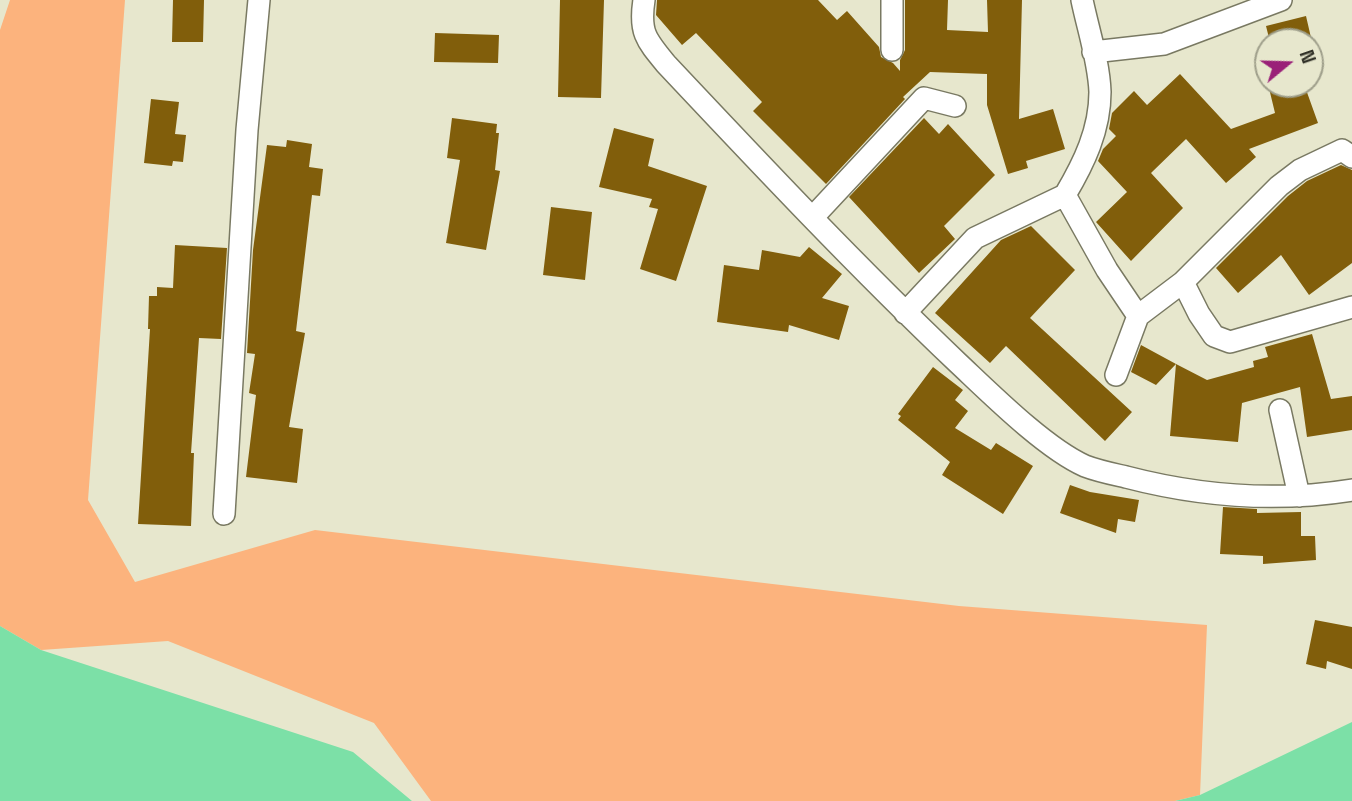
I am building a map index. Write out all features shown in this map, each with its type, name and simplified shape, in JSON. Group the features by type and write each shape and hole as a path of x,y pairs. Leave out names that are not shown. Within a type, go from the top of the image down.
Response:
{"street":[{"path":"223,514 247,130 258,0"},
{"path":"644,0 642,15 646,41 905,313 999,402 1055,447 1085,466 1178,489 1214,494 1299,496 1352,489"},
{"path":"892,0 892,50"},
{"path":"905,313 975,238 1065,195 1083,164 1096,127 1100,91 1082,0"},
{"path":"1093,52 1164,44 1281,0"},
{"path":"813,217 924,98 956,106"},
{"path":"1116,375 1138,316 1183,282 1279,186 1300,170 1342,150 1352,157"},
{"path":"1065,195 1107,270 1138,316"},
{"path":"1183,282 1214,336 1230,342 1352,307"},
{"path":"1280,411 1299,496"}],"shaded area":[{"path":"10,0 125,0 88,500 135,582 315,530 959,606 1207,625 1200,795 1175,801 431,801 374,723 168,641 41,650 0,626 0,30"},
{"path":"0,626 41,650 353,752 412,801 0,801"},
{"path":"1352,722 1352,801 1175,801 1200,795"}],"building":[{"path":"173,0 204,0 203,42 172,42"},
{"path":"560,0 604,0 601,98 558,97"},
{"path":"657,0 818,0 837,20 847,11 879,47 881,57 893,63 900,71 900,60 905,50 905,0 948,0 947,30 988,32 987,0 1022,0 1019,119 1053,109 1065,149 1026,161 1028,168 1008,174 987,105 987,74 930,72 903,97 905,99 826,184 753,111 762,102 696,33 682,45 656,15"},
{"path":"1306,16 1309,28 1266,28"},
{"path":"435,33 499,35 498,63 434,62"},
{"path":"1180,74 1231,129 1275,113 1271,98 1309,98 1318,123 1249,149 1256,157 1226,183 1186,139 1151,173 1183,208 1131,261 1096,222 1127,192 1098,161 1103,149 1116,136 1109,129 1112,113 1134,91 1147,105"},
{"path":"151,99 179,102 175,134 186,135 183,162 173,161 172,166 144,163"},
{"path":"452,118 497,124 496,133 499,133 495,170 500,171 486,250 446,243 460,160 447,158"},
{"path":"924,118 939,134 948,124 995,175 944,226 955,239 919,273 849,197"},
{"path":"614,128 654,139 648,166 707,186 676,281 640,269 658,209 649,207 652,199 599,187"},
{"path":"287,140 312,144 309,167 323,169 320,196 312,195 296,331 305,333 289,427 303,429 297,483 246,477 256,395 249,393 255,354 247,353 253,250 267,145 286,147"},
{"path":"1341,165 1352,170 1352,263 1309,295 1281,255 1238,293 1216,268 1288,196 1307,181"},
{"path":"551,207 592,212 585,280 543,275"},
{"path":"1031,226 1075,270 1030,318 1132,412 1105,441 1006,346 990,363 935,313 1001,240"},
{"path":"175,245 227,248 221,339 199,338 191,453 194,453 191,526 138,524 150,329 149,296 157,296 157,287 173,288"},
{"path":"809,247 842,274 822,298 849,306 839,340 789,325 788,332 717,322 724,265 759,270 762,250 800,257"},
{"path":"1312,334 1331,399 1352,396 1352,430 1307,437 1300,387 1242,403 1238,442 1170,436 1176,364 1207,380 1254,367 1253,361 1268,357 1265,347"},
{"path":"1141,345 1176,364 1156,385 1131,372"},
{"path":"933,367 963,390 955,400 968,411 955,428 991,450 996,443 1033,466 1003,514 942,475 950,462 898,420 901,416 898,414"},
{"path":"1070,485 1090,492 1139,500 1135,522 1118,519 1116,533 1060,513"},
{"path":"1223,507 1257,509 1257,513 1301,512 1301,536 1315,536 1316,560 1263,564 1263,556 1220,554"},
{"path":"1315,620 1352,627 1352,669 1327,661 1326,669 1306,664"}]}
